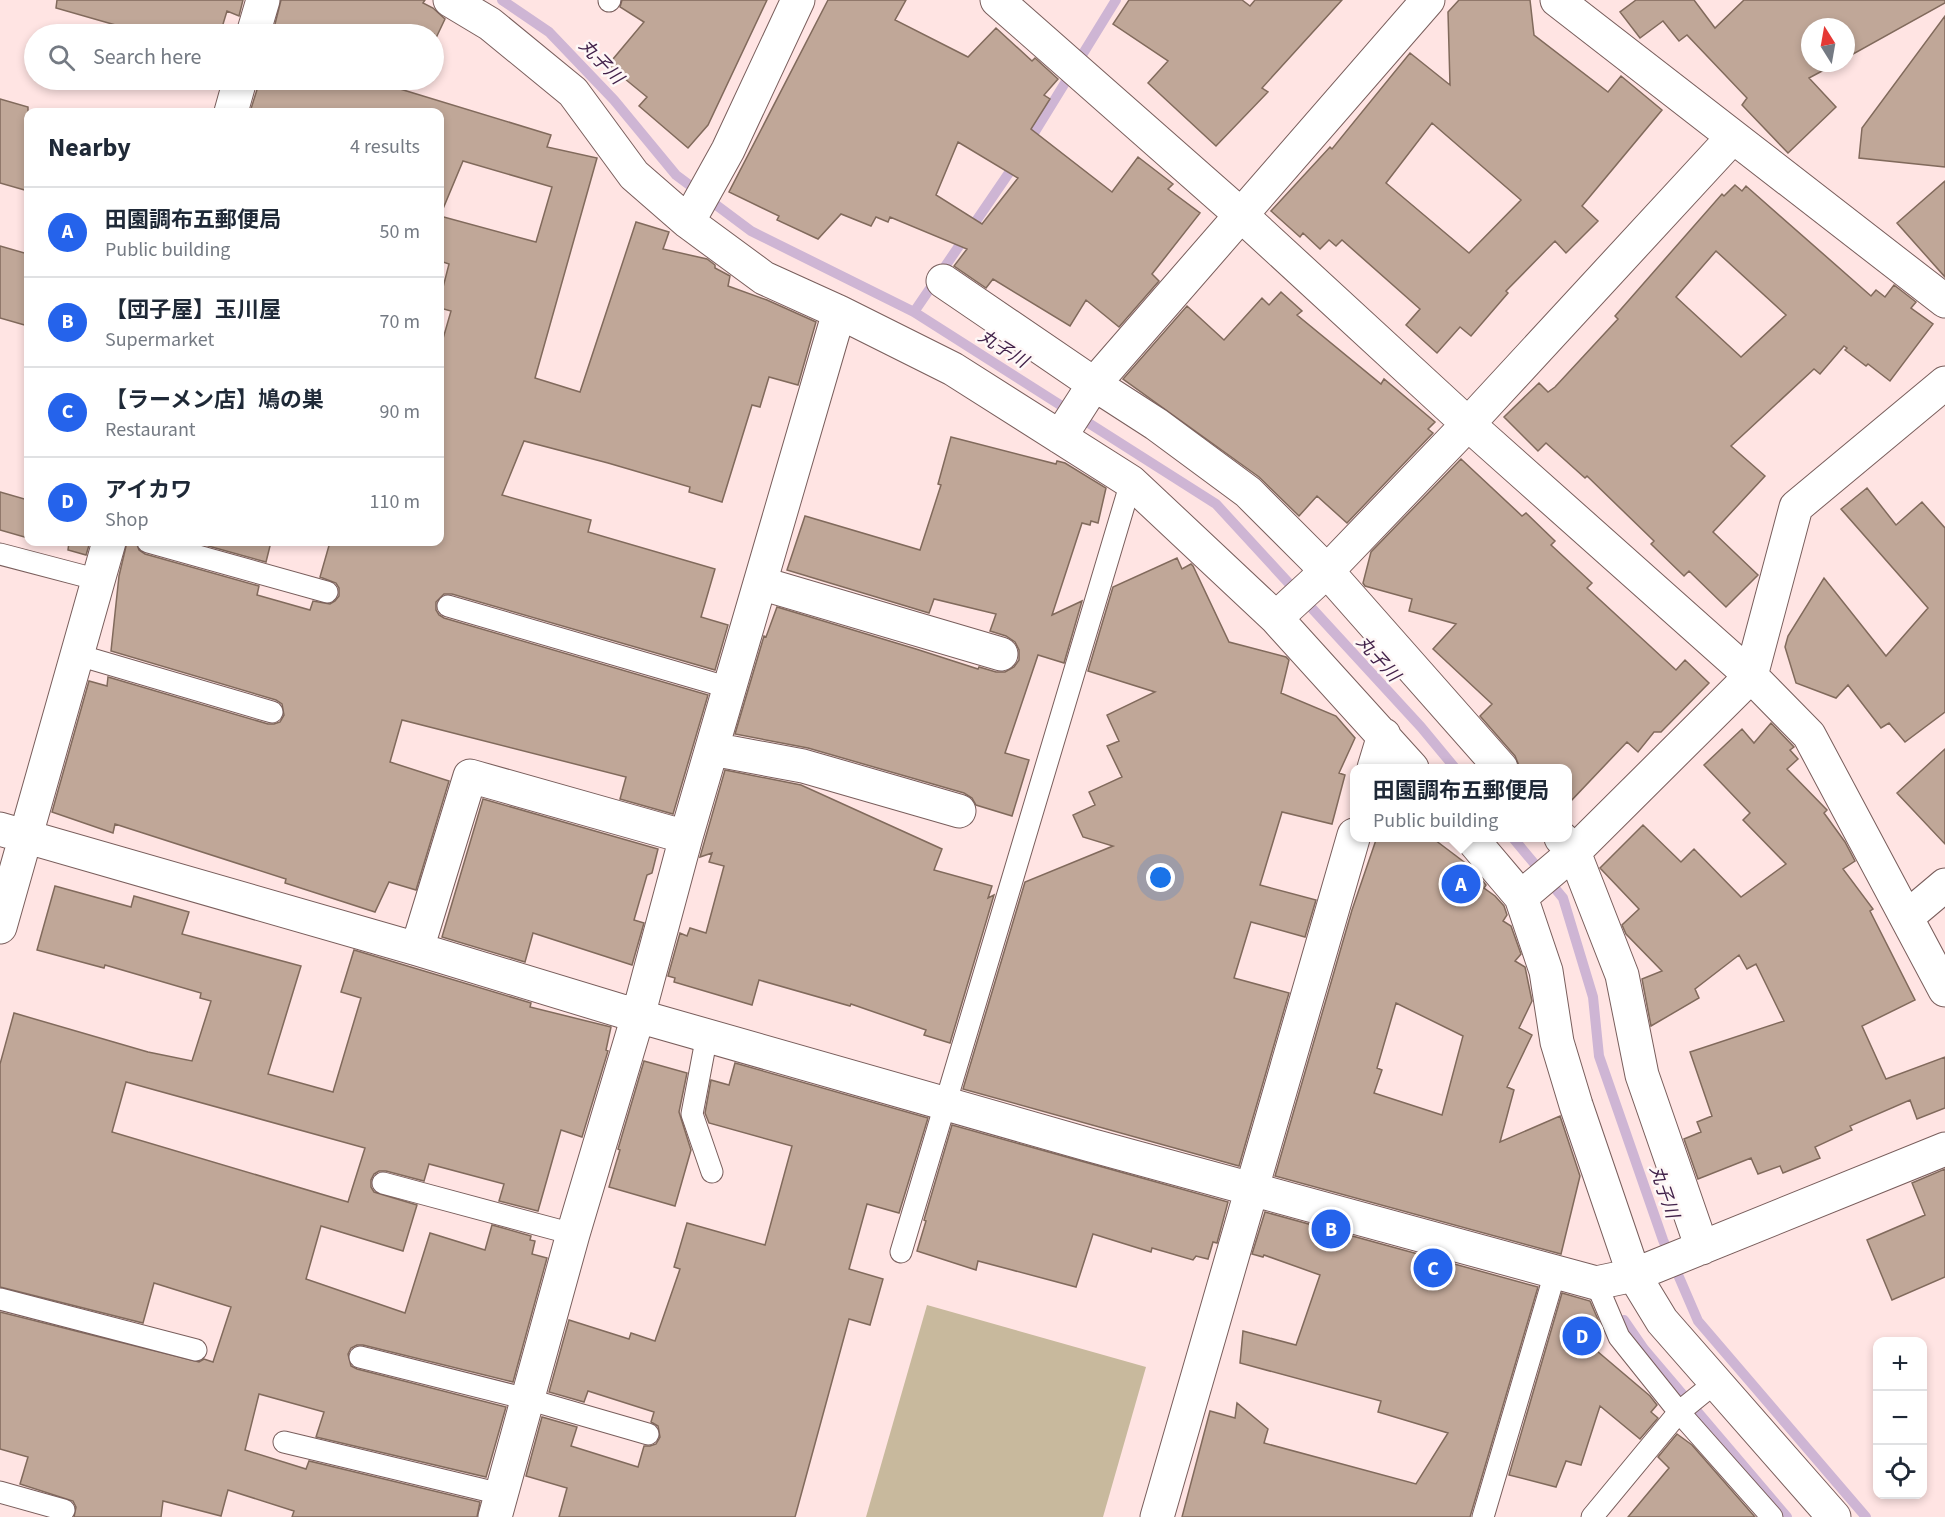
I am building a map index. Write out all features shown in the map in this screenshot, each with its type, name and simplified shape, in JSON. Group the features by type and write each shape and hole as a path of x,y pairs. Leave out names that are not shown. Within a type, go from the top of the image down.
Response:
{"street":[{"path":"256,24 263,0"},
{"path":"450,0 490,24 573,92 634,175 688,222 764,278 839,312 952,369 1131,482 1276,618 1409,764"},
{"path":"688,222 728,150 798,0"},
{"path":"997,0 1241,215 1468,424 1751,676 1809,735 1945,990"},
{"path":"1060,437 1094,384 1428,0"},
{"path":"1557,0 1945,301"},
{"path":"232,108 237,90"},
{"path":"1276,618 1327,571 1468,424 1733,137"},
{"path":"943,281 1156,424 1248,492 1327,571 1497,764"},
{"path":"498,1505 573,1234 638,1016 686,837 839,312"},
{"path":"1572,840 1751,676 1796,507 1945,383"},
{"path":"0,927 13,833 78,655 108,546"},
{"path":"760,583 1001,654"},
{"path":"1375,764 1384,735"},
{"path":"712,749 803,766 959,811"},
{"path":"417,949 470,776 686,837"},
{"path":"13,833 945,1104 1596,1283 1634,1275 1945,1149"},
{"path":"1157,1517 1352,842"},
{"path":"1475,842 1521,897 1546,971 1557,1042 1634,1275 1708,1388 1833,1517"},
{"path":"1521,897 1567,845 1622,975 1642,1076 1702,1248"},
{"path":"1907,917 1945,885"}],"lane":[{"path":"901,1252 1131,482"},
{"path":"162,546 327,592"},
{"path":"0,555 99,580"},
{"path":"448,606 730,688"},
{"path":"78,655 272,712"},
{"path":"707,1035 692,1114 712,1172"},
{"path":"383,1184 573,1234"},
{"path":"1483,1517 1555,1273"},
{"path":"1596,1283 1619,1337 1772,1517"},
{"path":"0,1299 196,1350"},
{"path":"360,1357 527,1399 648,1434"},
{"path":"1592,1517 1682,1410 1708,1388"},
{"path":"284,1442 498,1505"},
{"path":"0,1492 64,1510"}],"shaded area":[{"path":"927,1305 1146,1367 1103,1517 866,1517"}],"building":[{"path":"57,0 243,0 239,16 227,11 223,24 112,24 56,8"},
{"path":"281,0 425,0 423,3 433,8 445,19 443,24 275,24"},
{"path":"622,0 767,0 708,125 688,148 639,106 647,97 608,65 644,22 620,7"},
{"path":"828,0 906,0 895,20 968,57 996,28 1032,61 1035,58 1058,79 1044,95 1050,99 1031,129 1112,192 1138,157 1173,184 1168,189 1200,213 1152,274 1159,281 1119,327 1086,300 1070,326 993,279 986,288 954,266 967,249 890,217 888,222 876,217 871,226 841,214 818,239 777,220 779,216 729,192","holes":["958,142 1018,178 982,224 936,195"]},
{"path":"1129,0 1242,0 1250,6 1255,0 1342,0 1262,88 1268,92 1216,146 1148,83 1168,61 1113,24"},
{"path":"1459,0 1530,0 1534,35 1608,92 1621,76 1662,110 1582,206 1598,221 1566,253 1555,241 1506,291 1508,293 1471,336 1460,327 1437,353 1406,325 1420,309 1342,240 1336,246 1329,240 1320,249 1303,233 1300,237 1271,211 1330,147 1332,149 1410,53 1450,85 1448,12","holes":["1432,123 1521,200 1469,253 1386,183"]},
{"path":"1636,0 1694,0 1715,28 1744,0 1945,0 1945,3 1855,53 1855,18 1801,18 1801,72 1820,72 1809,78 1836,107 1788,153 1742,105 1747,98 1687,35 1679,41 1663,21 1640,38 1620,12"},
{"path":"1945,16 1945,167 1859,158 1862,128"},
{"path":"257,90 403,90 551,135 547,147 597,158 535,378 580,392 636,222 669,232 663,249 707,259 715,265 715,268 730,276 728,286 767,300 816,322 798,385 769,377 760,407 752,405 722,502 689,492 690,487 524,441 502,495 591,520 588,532 715,569 701,617 728,625 715,670 452,594 444,594 436,602 436,610 444,618 708,695 673,814 620,799 626,777 402,720 390,762 449,781 416,890 389,882 375,912 285,883 286,879 115,824 113,833 52,812 89,681 107,686 108,677 268,724 280,722 284,715 282,704 276,700 111,651 119,576 126,546 138,546 145,554 259,586 257,595 310,610 313,601 330,604 339,596 336,583 320,577 329,546 444,546 444,335 451,311 444,309 444,283 449,264 444,262 444,217 536,242 552,187 463,161 444,206 444,108 251,108"},
{"path":"0,99 28,108 24,108 24,190 0,183"},
{"path":"1945,181 1945,277 1897,223"},
{"path":"1735,185 1742,191 1746,186 1871,296 1876,290 1885,297 1894,285 1916,302 1911,308 1933,324 1890,381 1868,364 1866,366 1845,350 1847,348 1844,346 1820,374 1814,369 1731,446 1765,476 1713,532 1758,575 1726,607 1689,571 1684,576 1651,544 1654,541 1587,476 1585,478 1546,443 1538,451 1504,417 1539,383 1548,392 1555,387 1618,319 1615,316 1722,194 1724,196","holes":["1716,251 1786,315 1741,357 1676,297"]},
{"path":"0,246 24,253 24,325 0,318"},
{"path":"1281,292 1302,311 1297,315 1381,384 1384,379 1435,422 1428,429 1433,433 1347,523 1317,496 1299,516 1259,477 1123,379 1187,306 1224,340 1262,298 1269,305"},
{"path":"951,437 1056,464 1057,461 1065,463 1106,488 1098,523 1091,521 1090,525 1082,523 1052,615 1082,601 1064,663 1038,655 1005,753 1029,760 1012,816 976,805 972,798 964,793 808,748 735,734 764,636 766,637 777,607 978,669 979,667 1005,672 1014,667 1019,660 1019,650 1015,642 1006,636 990,631 996,614 934,599 929,613 787,570 805,516 920,550 941,485 938,484"},
{"path":"1461,459 1522,516 1526,513 1555,541 1551,545 1592,583 1587,588 1676,670 1685,660 1709,683 1661,732 1654,732 1638,752 1627,742 1572,800 1572,764 1518,764 1515,756 1480,716 1492,704 1433,649 1456,624 1409,611 1412,599 1365,586 1363,583 1371,552"},
{"path":"1867,488 1896,525 1922,502 1945,528 1945,712 1905,742 1889,723 1881,728 1848,685 1836,698 1796,683 1785,647 1788,636 1824,578 1886,656 1928,608 1841,509"},
{"path":"0,492 24,499 24,537 0,530"},
{"path":"68,546 89,546 86,555 68,550"},
{"path":"208,546 270,546 266,562"},
{"path":"1177,558 1182,569 1191,564 1193,566 1229,642 1286,657 1289,660 1281,693 1336,716 1355,738 1339,773 1345,775 1332,824 1282,812 1260,885 1316,900 1305,937 1251,922 1234,978 1289,993 1239,1166 963,1089 1025,882 1113,846 1083,837 1073,815 1095,805 1089,792 1122,777 1107,746 1119,741 1107,715 1155,692 1088,671 1113,587"},
{"path":"1771,723 1794,747 1790,750 1798,759 1787,769 1827,810 1824,813 1845,842 1855,861 1843,869 1873,909 1870,911 1915,1000 1862,1026 1886,1079 1945,1057 1945,1108 1917,1119 1910,1100 1850,1126 1852,1130 1815,1147 1820,1158 1783,1173 1780,1166 1758,1174 1751,1158 1698,1179 1684,1139 1701,1132 1697,1122 1712,1116 1690,1052 1784,1021 1756,964 1747,969 1739,955 1695,989 1699,998 1651,1026 1642,979 1662,971 1626,934 1622,925 1639,909 1600,868 1643,825 1681,862 1694,849 1741,897 1786,864 1743,820 1750,813 1704,765 1742,729 1754,743"},
{"path":"1945,749 1945,844 1897,793"},
{"path":"725,770 801,785 942,849 934,870 992,886 988,898 994,895 950,1043 924,1035 926,1030 851,1004 850,1006 759,980 752,1005 674,982 675,978 668,976 680,933 687,936 690,928 706,933 724,866 709,862 712,853 700,857"},
{"path":"483,799 658,849 652,873 647,875 634,920 644,923 632,965 533,933 525,962 442,937"},
{"path":"1375,842 1438,842 1472,868 1486,885 1484,888 1504,906 1507,915 1503,921 1511,926 1521,954 1515,961 1525,967 1532,1001 1519,1028 1532,1035 1507,1087 1514,1090 1500,1142 1560,1116 1580,1176 1561,1254 1275,1176 1352,910","holes":["1396,1003 1463,1036 1442,1115 1374,1093 1382,1070 1377,1068"]},
{"path":"55,886 131,907 134,896 189,912 182,934 301,966 268,1074 333,1092 361,998 341,992 354,950 531,1003 530,1007 611,1027 606,1050 608,1051 582,1137 561,1130 538,1211 499,1201 504,1184 429,1164 424,1181 379,1171 371,1180 374,1192 417,1205 403,1251 321,1226 306,1279 405,1313 430,1233 485,1250 492,1225 531,1236 530,1240 535,1241 532,1254 547,1258 513,1382 363,1345 351,1348 348,1354 351,1366 357,1369 506,1407 486,1477 316,1437 324,1412 259,1394 245,1450 306,1469 309,1461 480,1502 477,1517 292,1517 294,1511 228,1490 221,1516 163,1501 161,1517 74,1517 76,1507 73,1501 20,1484 28,1457 0,1449 0,1312 199,1362 204,1359 213,1362 231,1307 154,1283 143,1323 0,1287 0,1064 14,1013 148,1052 192,1061 211,1001 200,998 201,993 105,965 104,968 37,950","holes":["126,1082 365,1148 348,1202 112,1132"]},
{"path":"644,1061 687,1073 679,1112 691,1150 675,1206 609,1187"},
{"path":"735,1063 928,1118 899,1213 867,1204 849,1269 883,1279 870,1325 849,1319 795,1517 559,1517 567,1488 526,1476 542,1417 577,1427 571,1446 638,1467 644,1446 656,1444 660,1437 658,1426 651,1422 654,1412 588,1391 584,1402 549,1392 569,1320 629,1339 631,1333 655,1341 680,1269 674,1267 687,1223 765,1245 792,1146 709,1123 705,1113 711,1080 729,1085"},
{"path":"952,1125 1228,1202 1217,1243 1213,1242 1208,1259 1196,1256 1193,1260 1152,1248 1151,1252 1093,1234 1076,1287 978,1261 976,1270 917,1251"},
{"path":"1945,1169 1945,1277 1892,1300 1867,1240 1925,1215 1912,1183"},
{"path":"1265,1212 1538,1287 1470,1517 1182,1517 1210,1411 1235,1418 1237,1403 1268,1429 1264,1443 1416,1484 1448,1433 1378,1412 1381,1401 1240,1363 1243,1331 1296,1345 1320,1275 1264,1255 1263,1257 1252,1254"},
{"path":"1562,1293 1590,1301 1600,1324 1584,1340 1650,1396 1657,1405 1651,1412 1658,1418 1640,1439 1600,1406 1581,1465 1566,1461 1556,1487 1509,1475"},
{"path":"1677,1434 1692,1445 1755,1517 1628,1517 1669,1468 1658,1457"}],"waterway":[{"name":"丸子川","path":"502,0 549,32 614,100 676,175 751,231 914,312 1216,504 1421,727 1452,764"},
{"path":"1028,143 1116,0"},
{"path":"914,312 1017,161"},
{"name":"丸子川","path":"1516,842 1563,898 1593,997 1599,1056 1663,1240 1698,1321 1866,1517"},
{"path":"1624,1320 1644,1349 1787,1517"}],"place":[{"name":"田園調布五郵便局","path":"1461,884"},
{"name":"【団子屋】玉川屋","path":"1331,1229"},
{"name":"【ラーメン店】鳩の巣","path":"1433,1268"},
{"name":"アイカワ","path":"1582,1336"}]}
